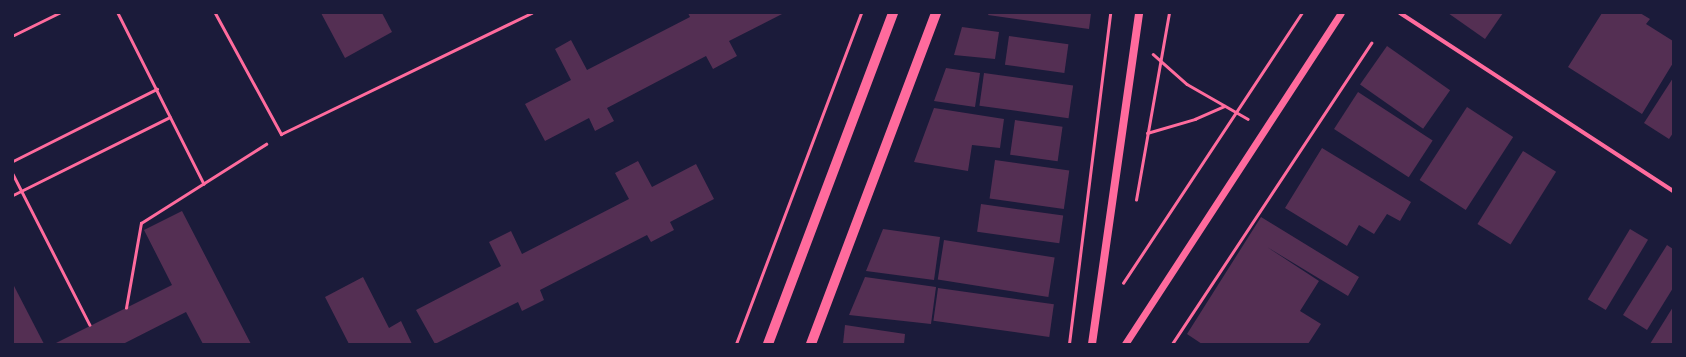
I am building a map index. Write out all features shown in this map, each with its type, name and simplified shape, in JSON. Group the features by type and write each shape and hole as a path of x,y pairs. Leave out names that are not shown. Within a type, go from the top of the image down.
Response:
{"main road":[{"path":"768,344 892,13"},
{"path":"811,344 936,13"},
{"path":"1092,344 1139,13"}],"street":[{"path":"1125,344 1341,13"},
{"path":"1400,13 1673,191"}],"lane":[{"path":"215,13 281,134 531,13"}],"path":[{"path":"14,35 59,13"},
{"path":"118,13 204,184"},
{"path":"736,344 861,13"},
{"path":"1069,344 1110,13"},
{"path":"1135,202 1169,13"},
{"path":"1123,271 1120,287 1302,13"},
{"path":"1135,39 1187,84 1266,129"},
{"path":"1172,344 1371,43"},
{"path":"13,161 157,89"},
{"path":"1121,133 1147,133 1195,119 1224,105"},
{"path":"13,195 170,117"},
{"path":"126,308 141,223 281,134"},
{"path":"13,174 90,325"}],"building":[{"path":"321,13 382,13 392,32 345,58"},
{"path":"688,13 784,13 729,41 737,56 713,69 706,56 607,108 614,121 595,131 589,118 545,141 525,104 571,80 555,49 571,40 587,70 690,17"},
{"path":"989,13 1091,13 1089,29 988,15"},
{"path":"1448,13 1503,13 1485,39"},
{"path":"1602,13 1640,13 1650,19 1646,24 1673,41 1673,63 1642,114 1568,67"},
{"path":"962,27 999,32 995,59 954,55"},
{"path":"1009,36 1068,44 1064,73 1005,65"},
{"path":"1387,46 1450,90 1423,129 1360,85"},
{"path":"946,68 980,73 975,107 934,101"},
{"path":"984,73 1073,86 1069,118 979,106"},
{"path":"1673,78 1673,133 1669,139 1644,123"},
{"path":"1358,92 1433,140 1409,177 1334,129"},
{"path":"1467,107 1513,137 1466,210 1420,180"},
{"path":"934,108 1004,119 1000,148 972,145 968,171 914,162"},
{"path":"1015,120 1063,127 1058,161 1010,155"},
{"path":"1322,148 1411,202 1400,221 1387,214 1374,234 1359,225 1347,246 1285,208"},
{"path":"1523,151 1556,172 1511,245 1477,224"},
{"path":"995,160 1069,170 1064,209 990,199"},
{"path":"638,161 652,187 696,164 714,199 670,222 674,230 651,242 647,235 540,290 544,300 522,311 518,302 435,344 416,310 501,266 489,242 511,231 522,254 629,199 615,173"},
{"path":"981,204 1063,216 1059,243 977,232"},
{"path":"182,211 251,344 203,344 186,312 123,344 54,344 172,285 144,230"},
{"path":"1261,217 1359,277 1348,296 1267,247 1319,281 1300,311 1321,324 1308,344 1202,344 1187,334"},
{"path":"883,229 940,237 934,280 866,271"},
{"path":"1630,229 1648,240 1606,310 1588,299"},
{"path":"944,240 1055,258 1048,297 938,280"},
{"path":"1667,245 1673,249 1673,288 1647,330 1623,315"},
{"path":"363,277 389,328 401,321 412,344 349,344 325,297"},
{"path":"865,277 936,287 931,324 849,315"},
{"path":"13,284 44,344 13,344"},
{"path":"938,288 1054,304 1049,337 933,321"},
{"path":"1673,307 1673,344 1650,344"},
{"path":"845,325 905,334 904,344 843,344"}]}
